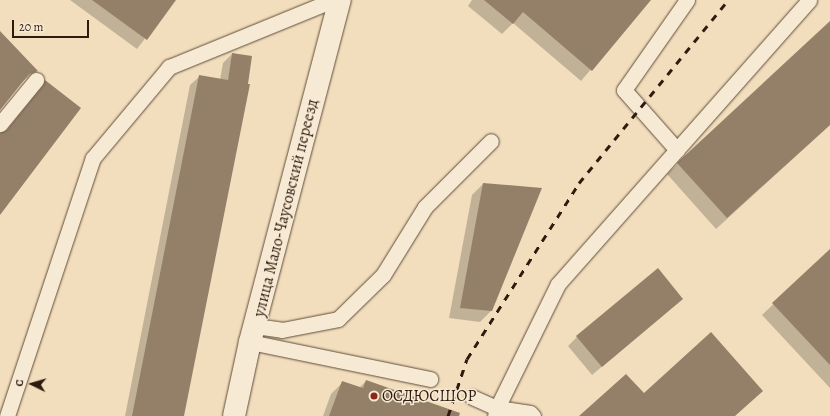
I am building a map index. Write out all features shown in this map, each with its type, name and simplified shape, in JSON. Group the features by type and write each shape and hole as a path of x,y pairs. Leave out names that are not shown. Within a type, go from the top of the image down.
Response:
{"street":[{"name":"улица Мало-Чаусовский переезд","path":"234,416 252,334 340,0"}],"lane":[{"path":"7,416 94,158 168,67 333,0"},
{"path":"677,150 624,90 687,0"},
{"path":"496,412 558,284 809,0"},
{"path":"0,124 36,80"},
{"path":"252,334 282,330 338,319 383,275 426,207 490,141"},
{"path":"252,334 430,378"},
{"path":"472,397 496,412 530,413 533,416"}],"building":[{"path":"92,0 176,0 147,40"},
{"path":"484,0 651,0 592,71 523,12 513,24"},
{"path":"830,21 830,125 727,218 677,163"},
{"path":"0,31 38,71 29,74 0,110"},
{"path":"232,53 252,56 248,84 250,84 184,416 132,416 199,75 228,80"},
{"path":"45,80 81,108 0,215 0,133 7,130 43,86"},
{"path":"483,183 542,188 492,311 460,308"},
{"path":"830,249 830,365 772,303"},
{"path":"658,268 683,299 602,367 576,336"},
{"path":"711,332 763,391 735,416 579,416 626,374 644,393"},
{"name":"ОСДЮСШОР","path":"366,380 460,413 459,416 329,416 342,381 363,388"}],"railway":[{"path":"448,416 467,359 579,183 728,0"}],"place":[{"name":"ОСДЮСШОР","path":"374,396"}]}
